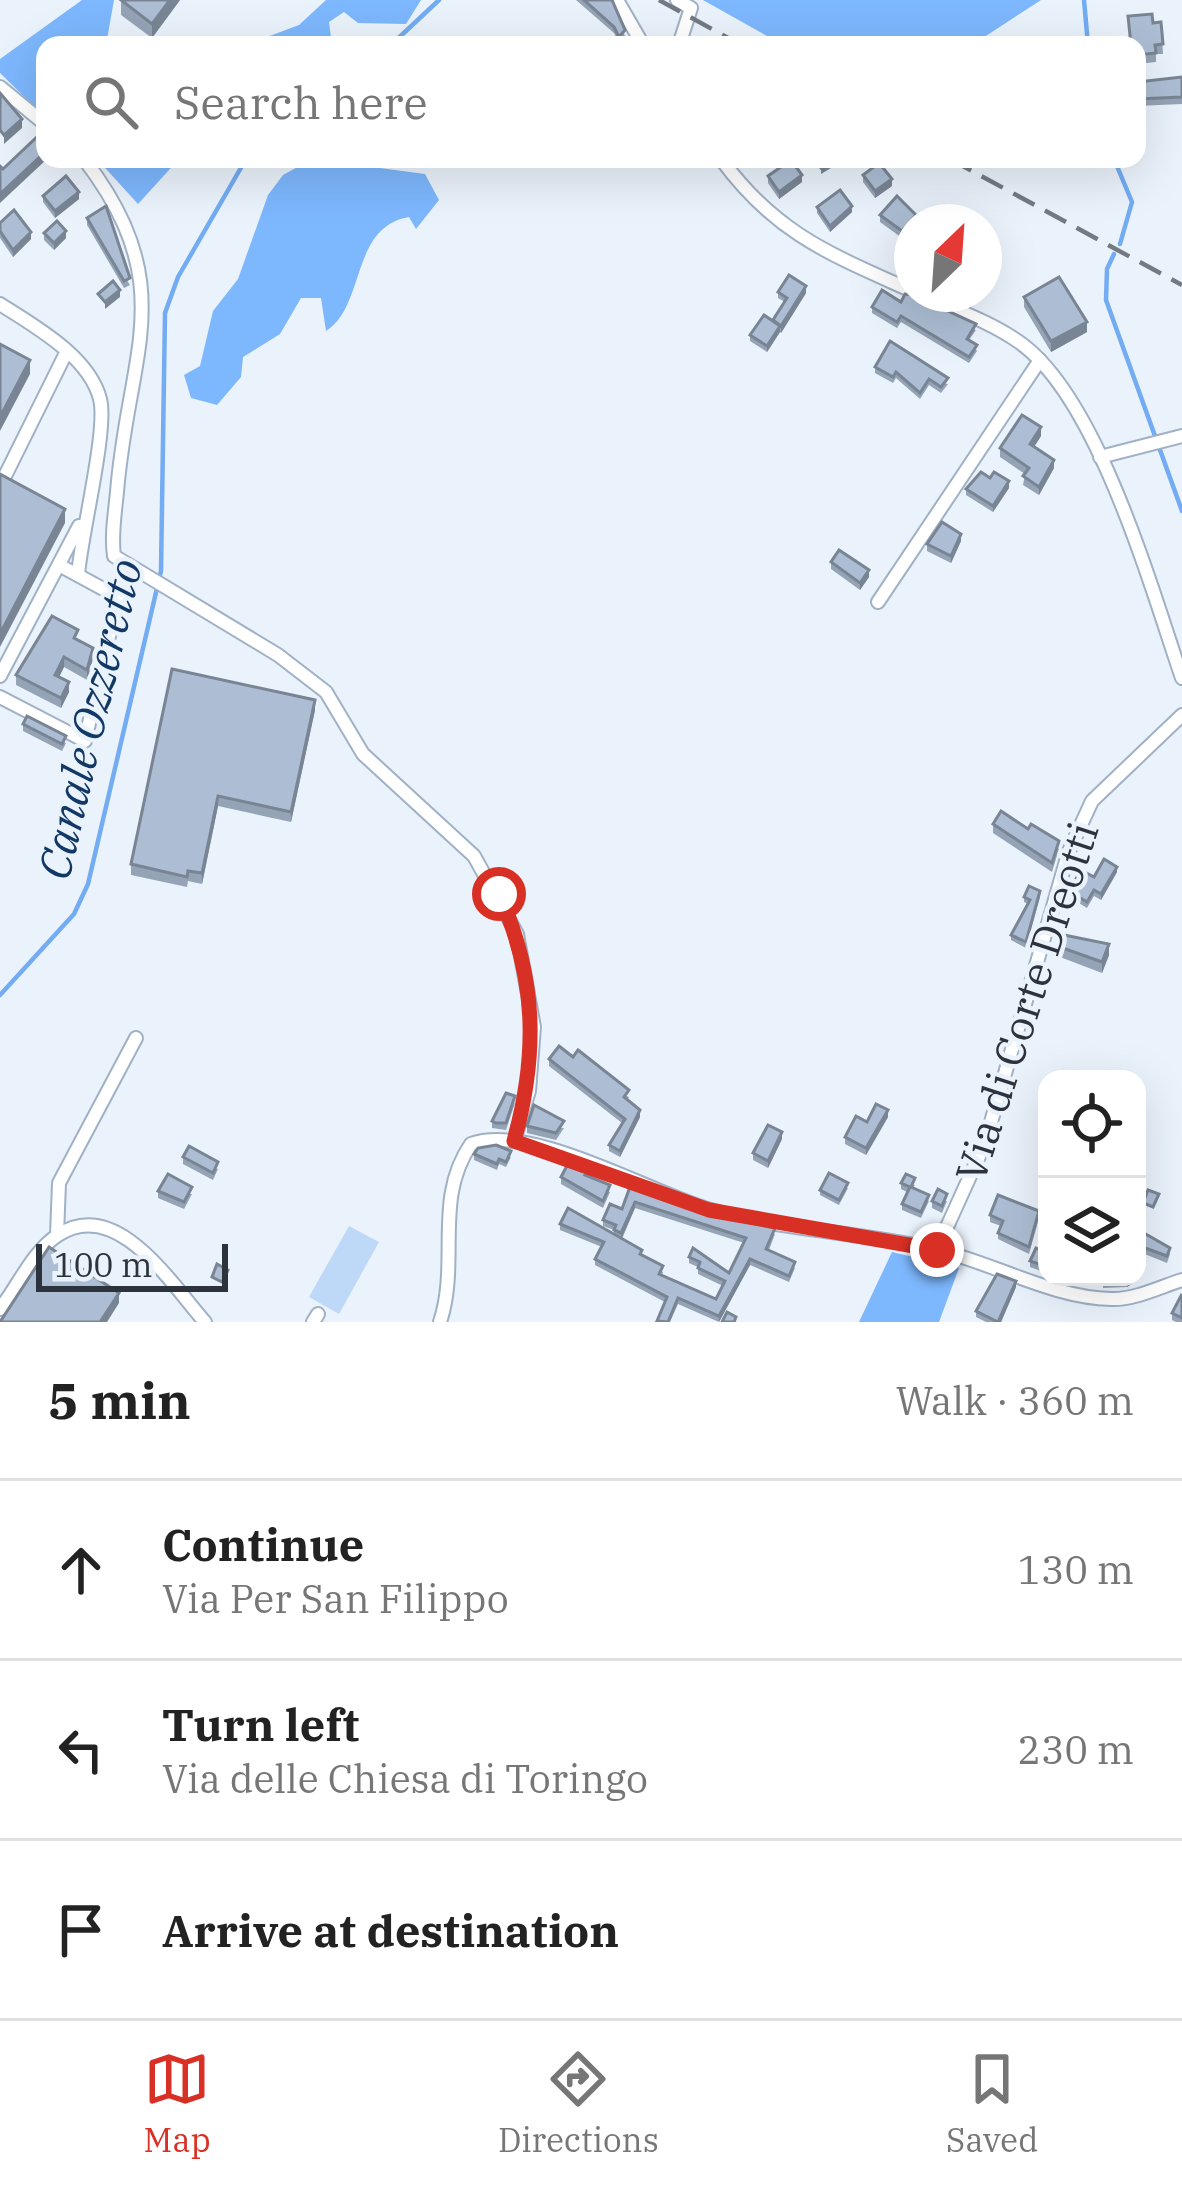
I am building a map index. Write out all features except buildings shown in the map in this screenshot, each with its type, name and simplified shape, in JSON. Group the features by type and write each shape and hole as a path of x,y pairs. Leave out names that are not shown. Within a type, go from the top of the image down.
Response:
{"street":[{"path":"617,0 638,36"},
{"path":"677,0 691,8 692,19 684,36"},
{"path":"0,87 36,117"},
{"path":"89,168 131,236 144,289 112,551 146,578 278,655 326,692 363,754 388,781 460,838 499,894 524,954 534,1027 529,1091 514,1141"},
{"path":"729,168 771,218 808,244 894,282"},
{"path":"0,304 66,353 86,372 100,399 78,575"},
{"path":"959,312 998,330 1040,360 1100,457 1125,514 1182,678"},
{"path":"24,489 2,477 66,353"},
{"path":"878,602 1040,360"},
{"path":"1100,457 1175,438"},
{"path":"63,510 82,520"},
{"path":"0,676 82,520"},
{"path":"0,697 85,741 118,597 59,565"},
{"name":"Via di Corte Dreotti","path":"937,1250 985,1144 1069,851 1092,801 1182,715"},
{"path":"57,1235 58,1183 136,1038"},
{"path":"440,1322 450,1270 452,1179 471,1144 514,1141 709,1210 937,1250 1110,1300 1182,1280"},
{"path":"0,1309 57,1235 88,1225 121,1234 205,1322"}],"shaded area":[{"path":"82,0 114,0 108,36 36,36 36,108 0,73 0,59"},
{"path":"326,0 421,0 406,24 358,23 344,12 329,22 331,36 270,36 299,25"},
{"path":"703,0 1041,0 986,36 767,36"},
{"path":"105,168 171,168 138,204"},
{"path":"296,168 380,168 425,174 439,200 416,229 409,217 390,224 377,236 348,304 326,331 321,298 301,298 280,334 243,357 241,377 217,405 191,398 184,375 200,366 213,311 238,279 268,195 283,175"},
{"path":"349,1226 379,1242 339,1314 309,1297"},
{"path":"892,1252 959,1268 939,1322 859,1322"}],"waterway":[{"name":"Canale Ozzeretto","path":"401,36 439,0"},
{"name":"Canale Ozzeretto","path":"1084,0 1087,36"},
{"name":"Canale Ozzeretto","path":"0,995 74,914 88,884 161,571 165,313 178,277 241,168"},
{"name":"Canale Ozzeretto","path":"1118,168 1132,202 1120,244"},
{"name":"Canale Ozzeretto","path":"1114,254 1107,269 1106,300 1182,511"}],"railway":[{"path":"659,0 725,36"},
{"path":"967,168 1182,285"}],"route":[{"path":"499,894 524,954 534,1027 529,1091 514,1141 709,1210 937,1250"}]}
